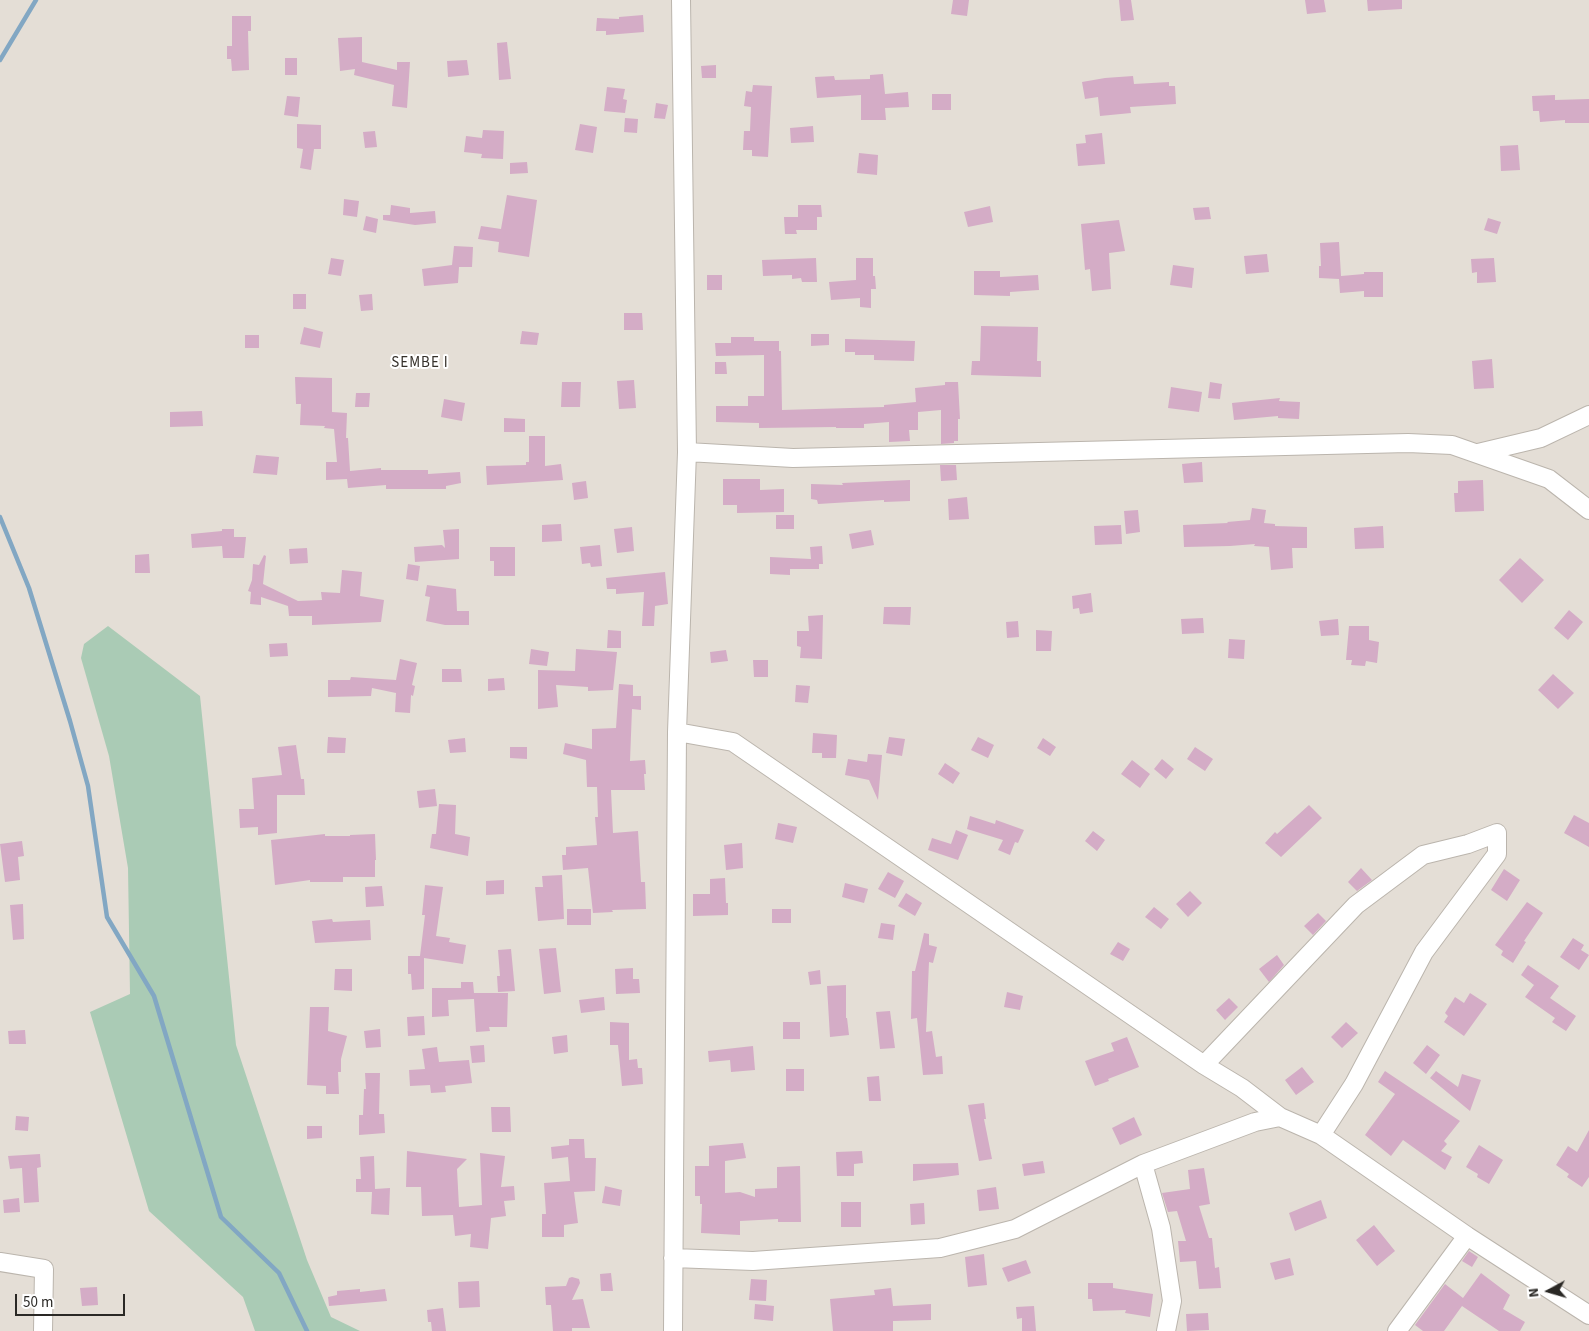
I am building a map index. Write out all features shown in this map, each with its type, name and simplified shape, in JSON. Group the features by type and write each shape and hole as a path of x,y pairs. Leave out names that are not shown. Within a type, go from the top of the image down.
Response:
{"street":[{"path":"673,1331 677,732 687,452 681,0"},
{"path":"1478,453 1541,438 1589,415"},
{"path":"687,452 793,458 1408,443 1452,445 1549,479 1589,510"},
{"path":"677,732 733,742 1204,1064 1242,1088 1280,1118 1321,1135 1466,1236 1589,1315"},
{"path":"1204,1064 1356,904 1423,855 1468,844 1497,833 1496,854 1424,952 1354,1084 1321,1135"},
{"path":"673,1258 753,1260 940,1248 1015,1229 1143,1164 1254,1122 1280,1118"},
{"path":"1143,1164 1161,1228 1172,1301 1166,1331"},
{"path":"1398,1331 1466,1236"},
{"path":"0,1262 44,1270 43,1331"}],"green space":[{"path":"108,626 200,696 236,1045 307,1260 331,1317 360,1331 255,1331 243,1297 149,1211 90,1012 130,994 128,868 109,756 81,658 84,644"}],"building":[{"path":"953,0 969,0 967,16 951,14"},
{"path":"1119,0 1131,0 1134,20 1121,21"},
{"path":"1305,0 1324,0 1326,12 1307,14"},
{"path":"1367,0 1402,0 1402,9 1368,11"},
{"path":"643,15 644,32 606,35 606,31 596,31 597,18 619,19 619,17"},
{"path":"232,16 251,16 251,31 248,31 249,70 232,71 231,59 227,59 227,46 232,46"},
{"path":"362,37 362,62 397,70 397,62 410,62 407,108 392,106 394,85 354,75 355,69 340,71 338,38"},
{"path":"507,42 511,79 499,80 497,43"},
{"path":"285,58 297,58 297,75 285,75"},
{"path":"467,60 469,75 448,77 447,61"},
{"path":"716,65 716,78 702,78 701,66"},
{"path":"883,74 885,94 908,92 909,107 885,108 886,120 861,120 861,95 817,98 815,77 834,76 835,80 870,79 870,75"},
{"path":"1133,76 1134,84 1169,82 1169,86 1175,86 1176,104 1130,107 1131,113 1100,116 1098,97 1085,99 1082,82"},
{"path":"753,85 772,86 768,157 752,156 752,150 743,150 744,131 750,131 751,107 744,106 746,91 752,92"},
{"path":"607,87 625,89 623,99 627,100 625,113 604,111"},
{"path":"932,94 951,94 951,110 932,110"},
{"path":"1555,95 1555,100 1589,99 1589,123 1565,123 1565,120 1540,122 1539,111 1533,111 1532,96"},
{"path":"287,96 300,97 298,117 284,115"},
{"path":"656,103 668,105 665,119 654,118"},
{"path":"625,118 638,119 637,133 624,132"},
{"path":"297,124 321,125 321,149 314,149 311,170 300,168 303,149 297,148"},
{"path":"580,124 597,127 593,153 575,150"},
{"path":"813,126 814,142 791,143 790,128"},
{"path":"483,130 504,131 503,159 481,158 482,154 464,152 466,136 482,138"},
{"path":"375,131 377,147 365,148 363,132"},
{"path":"1102,133 1105,164 1078,166 1076,144 1086,143 1085,135"},
{"path":"1518,145 1520,170 1501,171 1500,146"},
{"path":"859,153 878,155 877,175 857,173"},
{"path":"527,162 528,173 510,174 510,163"},
{"path":"507,195 537,200 529,257 498,252 499,242 478,239 481,226 501,229"},
{"path":"344,199 359,201 357,217 343,215"},
{"path":"391,205 410,208 410,213 435,211 436,223 415,225 383,220 383,215 390,215"},
{"path":"798,205 821,205 822,217 817,217 817,230 796,230 797,234 785,234 784,217 798,217"},
{"path":"990,206 993,222 968,227 964,212"},
{"path":"1209,207 1211,219 1195,220 1193,208"},
{"path":"366,216 378,219 376,233 363,230"},
{"path":"1488,218 1501,222 1497,234 1484,230"},
{"path":"1119,220 1125,251 1109,253 1111,289 1092,291 1090,269 1085,270 1081,224"},
{"path":"1339,242 1341,276 1364,274 1364,272 1383,272 1383,297 1364,297 1364,291 1340,293 1339,279 1319,278 1319,266 1321,266 1320,243"},
{"path":"454,246 473,247 472,267 459,267 458,283 424,286 422,269 452,265"},
{"path":"1267,254 1269,272 1246,274 1244,256"},
{"path":"331,258 344,260 341,276 328,274"},
{"path":"816,258 817,282 802,282 801,278 792,279 792,275 763,276 762,260"},
{"path":"856,258 873,258 873,276 875,276 876,289 871,289 871,308 860,307 860,298 831,300 829,282 856,280"},
{"path":"1494,258 1496,282 1477,283 1477,272 1472,273 1471,259"},
{"path":"1173,265 1194,268 1192,288 1170,285"},
{"path":"974,271 1000,271 1000,277 1038,275 1039,290 1010,292 1010,296 974,295"},
{"path":"707,275 722,275 722,290 707,290"},
{"path":"293,294 306,294 306,309 293,309"},
{"path":"372,294 373,310 361,311 359,295"},
{"path":"624,313 642,313 643,330 624,330"},
{"path":"981,326 1038,327 1037,361 1041,361 1041,377 971,375 972,361 980,361"},
{"path":"304,327 323,332 320,348 300,344"},
{"path":"522,331 539,333 537,345 520,344"},
{"path":"811,334 829,334 829,345 811,346"},
{"path":"245,335 259,335 259,348 245,348"},
{"path":"731,337 754,337 754,341 779,341 779,351 781,351 782,410 884,407 884,405 916,402 915,388 945,385 945,382 958,382 960,419 958,419 958,441 941,444 941,410 918,412 918,430 909,430 910,441 889,442 889,422 864,424 864,428 759,428 759,423 716,422 716,406 748,406 748,396 764,396 764,355 716,356 715,343 731,343"},
{"path":"845,339 915,341 914,361 874,360 874,355 855,355 855,352 845,352"},
{"path":"1492,359 1494,388 1474,389 1472,361"},
{"path":"715,362 726,362 727,374 715,374"},
{"path":"295,377 332,378 332,412 347,413 346,438 348,438 350,471 381,468 381,470 428,470 428,474 460,472 461,483 446,486 446,489 386,489 386,485 348,488 347,479 326,480 326,462 337,462 334,429 324,428 325,426 300,425 301,404 296,404"},
{"path":"634,380 636,408 619,409 617,381"},
{"path":"562,382 581,382 580,407 561,407"},
{"path":"1210,382 1222,384 1220,399 1208,398"},
{"path":"1171,387 1202,392 1199,412 1168,408"},
{"path":"356,393 370,393 369,407 355,407"},
{"path":"1280,398 1279,401 1300,402 1299,419 1278,418 1278,416 1234,420 1232,403"},
{"path":"444,399 465,403 462,421 441,417"},
{"path":"202,411 203,426 170,427 170,412"},
{"path":"504,418 525,419 525,432 504,432"},
{"path":"529,436 545,436 545,466 561,464 563,480 487,485 486,466 526,465 526,462 529,462"},
{"path":"256,455 279,457 277,475 253,473"},
{"path":"1202,462 1203,482 1184,483 1182,464"},
{"path":"940,465 956,465 957,480 941,481"},
{"path":"723,479 760,479 760,490 784,489 784,512 737,513 737,505 723,505"},
{"path":"910,480 910,501 884,502 884,500 818,504 817,500 811,499 811,484 843,485 842,483"},
{"path":"1483,480 1484,511 1455,512 1454,493 1458,493 1458,481"},
{"path":"586,481 588,498 574,500 572,483"},
{"path":"967,497 969,519 949,520 948,499"},
{"path":"1252,508 1266,510 1264,523 1275,524 1275,526 1307,527 1307,548 1292,548 1293,568 1271,570 1269,547 1254,546 1255,544 1184,547 1183,525 1250,520"},
{"path":"1138,510 1140,532 1126,534 1124,511"},
{"path":"776,515 794,515 794,529 776,529"},
{"path":"561,524 562,541 542,542 542,525"},
{"path":"1121,525 1122,544 1095,545 1094,526"},
{"path":"1383,526 1384,548 1355,549 1354,528"},
{"path":"632,527 634,551 617,553 614,529"},
{"path":"222,529 234,529 234,537 246,537 244,558 223,558 222,546 192,548 191,534 222,531"},
{"path":"459,529 459,559 415,562 414,547 442,545 445,548 443,530"},
{"path":"871,530 874,545 852,549 849,534"},
{"path":"600,545 602,566 591,567 590,563 582,564 580,547"},
{"path":"822,546 823,564 819,564 819,569 790,569 790,575 770,574 770,557 811,559 810,547"},
{"path":"490,547 515,547 515,576 494,576 494,561 490,561"},
{"path":"307,548 308,563 290,564 289,549"},
{"path":"149,554 150,573 135,573 135,555"},
{"path":"264,555 266,556 263,584 298,601 322,600 321,592 340,593 342,570 362,572 360,596 384,600 381,622 312,625 312,616 289,616 288,606 261,597 261,605 250,604 251,592 248,591 252,580 253,564 259,565"},
{"path":"1520,558 1544,580 1522,603 1499,580"},
{"path":"408,564 420,566 418,581 406,579"},
{"path":"665,572 668,604 655,606 654,626 642,626 644,592 616,594 616,589 607,589 606,578"},
{"path":"427,585 456,589 457,611 469,611 469,625 445,625 426,621 430,597 425,596"},
{"path":"1091,593 1093,612 1080,614 1079,608 1073,609 1072,596"},
{"path":"884,607 911,607 910,625 883,624"},
{"path":"1569,610 1583,622 1568,640 1554,628"},
{"path":"823,615 822,659 800,658 801,647 797,646 797,631 809,631 808,616"},
{"path":"1203,618 1204,633 1182,634 1181,619"},
{"path":"1338,619 1339,635 1321,636 1319,621"},
{"path":"1018,621 1019,637 1007,638 1006,622"},
{"path":"1349,626 1369,626 1369,640 1379,642 1377,663 1366,661 1365,666 1351,665 1352,660 1346,660"},
{"path":"608,630 621,631 621,648 607,648"},
{"path":"1036,630 1052,631 1051,651 1036,651"},
{"path":"1229,639 1245,640 1244,659 1228,658"},
{"path":"287,643 288,656 270,657 269,644"},
{"path":"531,649 549,652 547,666 529,664"},
{"path":"576,649 617,652 613,690 588,691 588,687 556,685 558,707 538,709 538,670 575,671"},
{"path":"726,650 728,661 711,663 710,652"},
{"path":"400,659 417,663 412,685 415,686 413,696 411,695 410,713 395,712 396,693 372,688 371,696 328,697 328,680 350,680 351,677 396,680"},
{"path":"753,660 768,660 768,677 754,677"},
{"path":"442,669 461,669 462,682 442,682"},
{"path":"1553,674 1574,693 1558,709 1538,690"},
{"path":"504,678 505,690 488,691 488,679"},
{"path":"619,684 633,685 633,696 641,696 641,710 632,709 630,761 645,760 646,774 644,774 645,790 611,790 613,833 638,831 641,882 645,882 646,909 612,910 613,912 593,913 588,868 563,870 562,855 566,855 566,847 597,845 595,817 598,817 597,787 587,787 586,760 563,754 565,743 592,749 592,729 616,728"},
{"path":"796,685 810,686 808,703 795,702"},
{"path":"813,733 837,735 836,758 822,758 822,753 812,753"},
{"path":"328,737 346,738 345,753 327,753"},
{"path":"889,737 905,739 902,756 886,753"},
{"path":"978,737 994,745 988,758 971,750"},
{"path":"465,738 466,752 450,753 448,740"},
{"path":"1043,738 1056,747 1050,756 1037,748"},
{"path":"296,745 301,779 304,779 305,795 277,795 277,833 258,835 258,827 240,828 239,809 254,809 252,778 282,775 278,747"},
{"path":"510,747 527,747 527,759 510,758"},
{"path":"1195,747 1213,759 1205,771 1187,759"},
{"path":"868,754 882,755 878,800 869,780 845,775 848,759 867,762"},
{"path":"1162,759 1174,769 1166,779 1154,769"},
{"path":"1132,760 1150,774 1140,788 1121,774"},
{"path":"945,763 960,773 953,784 938,774"},
{"path":"435,789 437,806 419,808 417,791"},
{"path":"439,804 456,805 455,834 470,837 468,856 430,848 432,834 436,834"},
{"path":"1309,805 1322,818 1281,857 1265,843 1275,832 1277,834"},
{"path":"1574,815 1589,823 1589,847 1564,833"},
{"path":"970,816 995,824 996,820 1024,830 1018,843 1015,842 1010,855 998,850 1003,840 967,829"},
{"path":"778,823 797,827 793,843 775,839"},
{"path":"956,830 968,835 958,860 928,850 932,838 951,844"},
{"path":"1093,831 1105,840 1097,851 1085,841"},
{"path":"325,834 325,836 350,836 375,834 375,877 343,877 343,882 310,882 310,880 275,885 271,840"},
{"path":"22,841 24,856 18,857 20,880 5,882 0,844"},
{"path":"742,843 743,868 726,870 724,845"},
{"path":"1361,868 1372,880 1357,891 1348,882"},
{"path":"1504,869 1520,880 1507,901 1491,890"},
{"path":"888,872 904,881 895,898 878,889"},
{"path":"562,875 564,919 538,921 535,887 543,887 542,876"},
{"path":"725,878 728,915 693,916 693,894 710,894 710,879"},
{"path":"504,880 504,894 486,895 486,881"},
{"path":"845,883 868,889 864,903 842,897"},
{"path":"425,885 443,887 436,936 450,938 449,942 466,945 463,964 424,958 424,989 412,990 411,974 408,974 408,956 420,956 425,915 422,915"},
{"path":"382,886 384,906 366,907 365,887"},
{"path":"1190,891 1202,903 1188,917 1176,904"},
{"path":"906,893 922,903 915,916 898,906"},
{"path":"1527,902 1543,913 1524,941 1526,942 1513,963 1501,955 1503,951 1495,945"},
{"path":"23,904 24,939 13,940 10,905"},
{"path":"1154,907 1169,919 1161,929 1145,917"},
{"path":"567,909 591,909 591,925 567,925"},
{"path":"772,909 791,909 791,923 772,923"},
{"path":"1318,913 1326,921 1313,935 1304,926"},
{"path":"332,919 333,922 370,920 371,940 315,943 312,921"},
{"path":"881,923 895,925 893,940 878,938"},
{"path":"924,933 929,934 929,945 937,947 933,963 929,962 926,1032 932,1031 936,1057 942,1056 943,1074 923,1075 917,1018 911,1019 912,971 915,971"},
{"path":"1573,938 1584,945 1581,950 1589,955 1579,970 1560,957"},
{"path":"1118,942 1130,949 1123,961 1110,954"},
{"path":"556,948 561,992 544,994 539,949"},
{"path":"511,949 515,991 498,992 497,976 500,976 498,950"},
{"path":"1277,955 1284,965 1269,982 1259,969"},
{"path":"1528,965 1559,986 1550,998 1576,1016 1566,1031 1552,1022 1555,1018 1525,997 1534,985 1521,975"},
{"path":"633,968 633,979 639,979 640,993 616,994 615,969"},
{"path":"335,969 352,969 352,991 334,990"},
{"path":"820,970 821,984 810,985 808,972"},
{"path":"461,982 473,982 474,993 508,993 507,1027 489,1027 490,1031 476,1032 474,999 448,1000 449,1016 432,1017 432,988 461,988"},
{"path":"846,985 846,1018 849,1035 830,1037 827,986"},
{"path":"1007,992 1023,996 1020,1010 1004,1007"},
{"path":"1470,993 1487,1004 1464,1036 1444,1022 1448,1016 1445,1013 1455,997 1464,1003"},
{"path":"604,997 605,1010 581,1013 579,1000"},
{"path":"1229,998 1238,1007 1225,1020 1216,1010"},
{"path":"310,1007 329,1007 328,1031 347,1036 341,1059 341,1072 338,1072 339,1094 326,1094 326,1086 307,1085"},
{"path":"890,1011 895,1048 880,1049 876,1012"},
{"path":"424,1016 425,1035 408,1036 407,1017"},
{"path":"610,1022 629,1023 629,1060 637,1059 638,1068 642,1068 643,1084 622,1086 618,1045 610,1045"},
{"path":"783,1022 800,1022 800,1039 783,1039"},
{"path":"1346,1022 1358,1033 1342,1048 1331,1037"},
{"path":"380,1029 381,1047 366,1048 364,1031"},
{"path":"25,1030 26,1044 9,1044 8,1031"},
{"path":"567,1035 568,1052 554,1054 552,1037"},
{"path":"1127,1037 1139,1067 1095,1086 1085,1061 1114,1051 1111,1043"},
{"path":"484,1045 485,1062 472,1063 470,1046"},
{"path":"1427,1045 1440,1055 1426,1074 1413,1063"},
{"path":"753,1046 755,1070 731,1072 730,1060 709,1062 708,1051"},
{"path":"437,1047 439,1062 469,1060 472,1083 445,1086 446,1092 431,1093 430,1085 410,1086 409,1070 425,1069 422,1049"},
{"path":"1302,1067 1314,1082 1296,1095 1285,1080"},
{"path":"786,1069 804,1069 804,1091 786,1091"},
{"path":"1385,1071 1460,1121 1444,1141 1447,1144 1441,1151 1452,1157 1445,1170 1403,1140 1391,1156 1365,1135 1395,1094 1378,1082"},
{"path":"1436,1071 1458,1087 1462,1074 1481,1080 1470,1111 1430,1078"},
{"path":"365,1073 380,1073 379,1114 384,1114 385,1133 359,1135 359,1115 363,1115 364,1089 366,1089"},
{"path":"879,1076 881,1101 869,1101 867,1077"},
{"path":"984,1103 986,1119 984,1119 992,1159 979,1161 968,1105"},
{"path":"491,1107 510,1107 511,1132 492,1132"},
{"path":"16,1116 29,1117 28,1131 15,1130"},
{"path":"1134,1117 1142,1135 1120,1145 1112,1128"},
{"path":"307,1126 322,1126 322,1138 307,1139"},
{"path":"1589,1130 1589,1177 1582,1187 1567,1177 1569,1174 1556,1165 1568,1146 1577,1152"},
{"path":"569,1139 584,1139 585,1158 596,1158 595,1191 574,1192 578,1223 564,1225 564,1237 542,1237 542,1214 546,1214 544,1183 570,1181 568,1157 552,1159 551,1147 569,1145"},
{"path":"743,1143 746,1158 725,1161 725,1193 740,1192 755,1197 755,1189 777,1188 777,1167 800,1166 801,1222 778,1222 778,1219 740,1221 740,1235 701,1233 702,1204 700,1204 700,1196 695,1196 695,1166 709,1166 709,1146"},
{"path":"1479,1145 1503,1160 1489,1184 1477,1177 1478,1174 1466,1167"},
{"path":"407,1151 467,1159 457,1169 459,1207 482,1205 480,1153 505,1156 501,1187 514,1186 515,1200 504,1201 506,1216 491,1218 488,1249 470,1247 471,1234 455,1236 453,1215 422,1216 421,1187 406,1187"},
{"path":"862,1151 863,1163 854,1164 854,1176 837,1176 836,1152"},
{"path":"40,1154 41,1167 37,1168 39,1202 24,1203 22,1168 10,1169 8,1156"},
{"path":"374,1156 375,1189 390,1188 389,1215 371,1214 372,1192 356,1192 356,1179 361,1179 360,1157"},
{"path":"1043,1161 1045,1173 1024,1176 1022,1164"},
{"path":"958,1163 959,1175 913,1181 913,1164"},
{"path":"1204,1168 1210,1204 1199,1206 1209,1238 1212,1238 1215,1268 1219,1267 1221,1288 1199,1289 1196,1261 1180,1262 1178,1241 1186,1241 1177,1211 1168,1212 1162,1193 1190,1189 1188,1170"},
{"path":"605,1186 622,1190 620,1206 602,1203"},
{"path":"996,1187 999,1209 979,1211 977,1190"},
{"path":"19,1198 20,1212 4,1213 3,1200"},
{"path":"1321,1200 1327,1218 1295,1231 1289,1213"},
{"path":"841,1202 861,1202 861,1227 841,1227"},
{"path":"924,1203 925,1224 911,1225 910,1204"},
{"path":"1374,1225 1395,1251 1377,1266 1356,1240"},
{"path":"1469,1251 1478,1257 1472,1267 1462,1261"},
{"path":"984,1254 987,1285 968,1287 965,1257"},
{"path":"1290,1258 1294,1275 1275,1280 1270,1263"},
{"path":"1026,1260 1031,1273 1008,1282 1002,1268"},
{"path":"611,1273 613,1291 601,1291 600,1274"},
{"path":"1481,1273 1510,1295 1503,1309 1525,1322 1520,1331 1499,1331 1462,1306 1444,1331 1423,1331 1415,1325 1445,1284 1463,1298"},
{"path":"569,1278 579,1279 580,1283 572,1300 583,1299 590,1328 572,1328 572,1331 553,1331 551,1305 546,1305 545,1287 566,1286"},
{"path":"751,1279 767,1280 766,1301 749,1300"},
{"path":"479,1281 480,1307 459,1308 458,1282"},
{"path":"1088,1283 1113,1283 1113,1288 1153,1294 1150,1317 1125,1313 1126,1310 1093,1311 1092,1299 1088,1299"},
{"path":"97,1287 98,1305 82,1306 80,1288"},
{"path":"891,1288 893,1306 931,1304 931,1320 893,1321 893,1331 833,1331 830,1299 875,1295 874,1290"},
{"path":"360,1289 360,1292 385,1289 387,1301 329,1306 328,1297 337,1295 337,1291"},
{"path":"755,1304 774,1306 773,1321 754,1319"},
{"path":"1034,1306 1036,1331 1022,1331 1022,1318 1017,1319 1016,1307"},
{"path":"443,1308 446,1331 432,1331 431,1322 428,1322 427,1310"},
{"path":"1208,1313 1209,1330 1187,1331 1186,1314"}],"waterway":[{"path":"0,60 36,0"},
{"path":"0,517 29,588 88,786 107,917 154,996 221,1217 279,1273 307,1331"}],"district":[{"name":"SEMBE I","path":"420,364"}]}
